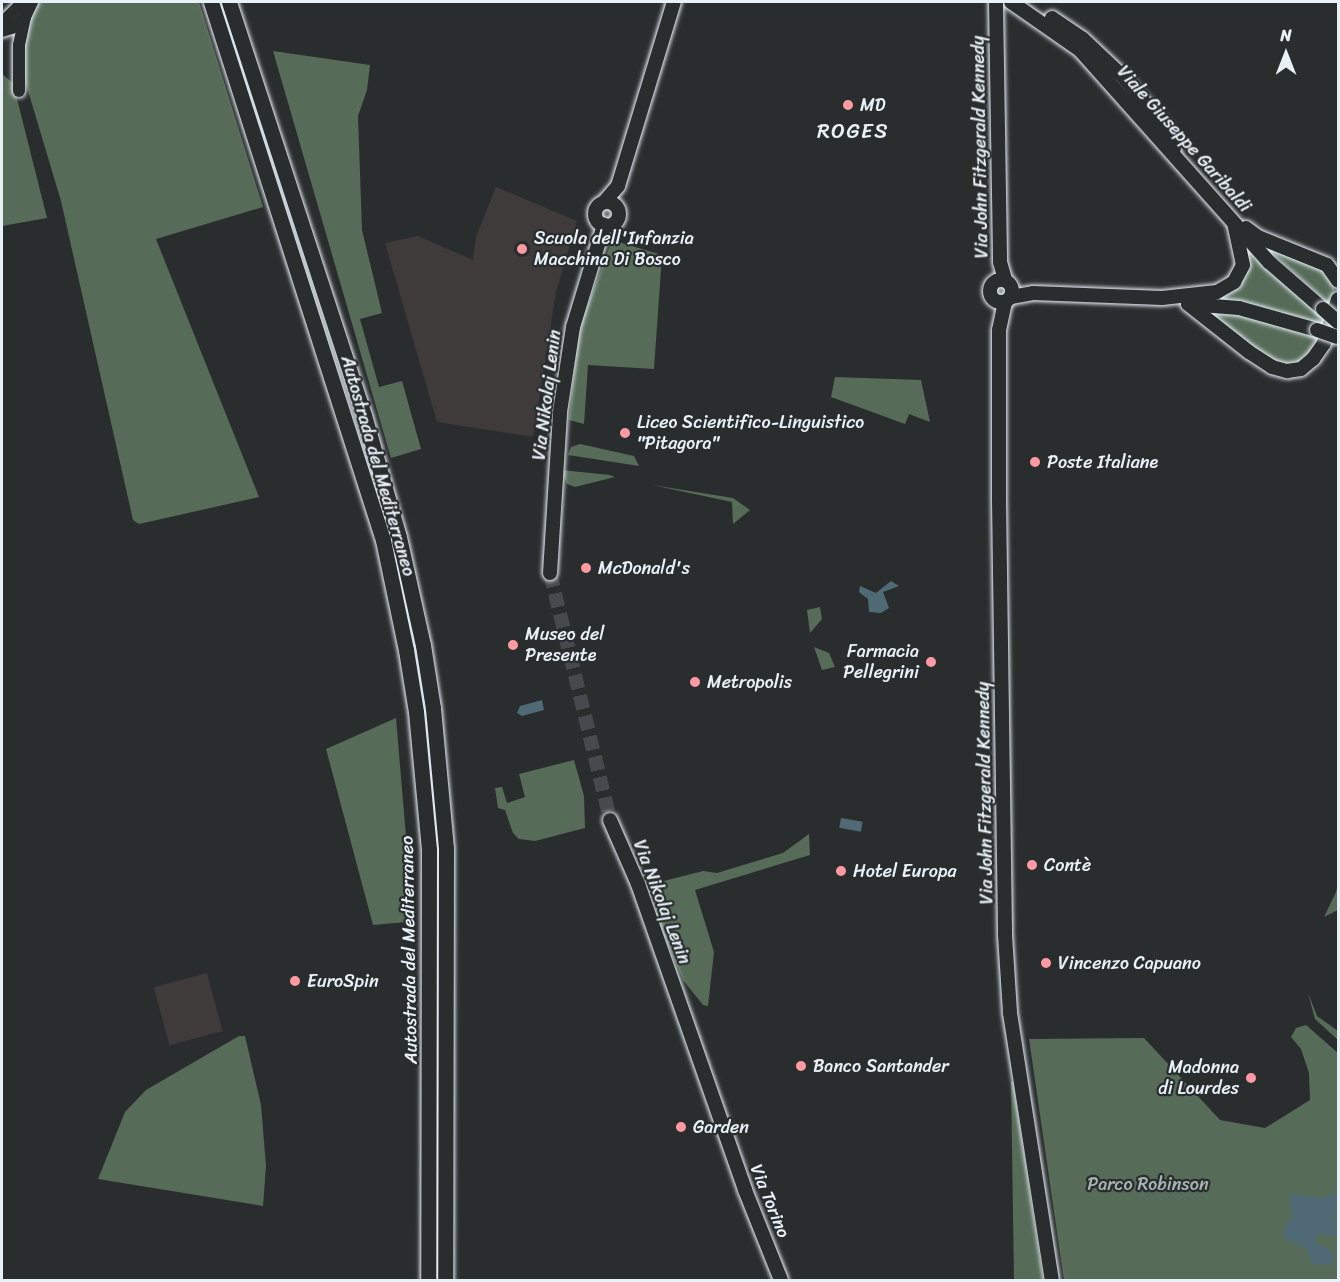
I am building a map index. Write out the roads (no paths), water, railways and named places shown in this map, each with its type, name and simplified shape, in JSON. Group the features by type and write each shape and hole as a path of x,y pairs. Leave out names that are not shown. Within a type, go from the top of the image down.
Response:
{"highway":[{"name":"Autostrada del Mediterraneo","path":"211,2 383,540 406,651 418,733 429,850 428,1281"},
{"name":"Autostrada del Mediterraneo","path":"229,2 364,415 399,537 423,645 434,719 446,848 445,1281"}],"main road":[{"path":"2,31 8,17 23,2"},
{"path":"19,91 19,45 25,16 32,2"},
{"name":"Via Nikolaj Lenin","path":"605,201 621,216 613,226 604,225 594,213 598,202 605,201 618,186 674,2"},
{"name":"Viale Giuseppe Garibaldi","path":"1011,2 1080,50 1269,262 1338,322"},
{"path":"1028,2 1083,39 1123,77 1163,125 1179,162"},
{"name":"Via John Fitzgerald Kennedy","path":"996,7 1000,262 1008,291 999,330 1005,935 1010,1013 1052,1281"},
{"path":"2,31 12,28 25,16"},
{"path":"1008,291 1162,298 1217,292 1234,282 1243,265 1230,219"},
{"path":"1230,219 1258,237 1327,265 1338,281"},
{"name":"Via Nikolaj Lenin","path":"550,573 560,412 573,327 604,225"},
{"path":"1162,298 1188,304 1239,308 1338,337"},
{"path":"1188,304 1249,352 1272,367 1287,371 1301,369 1313,359 1324,343 1338,299"},
{"name":"Via Nikolaj Lenin","path":"610,820 680,998"},
{"name":"Via Torino","path":"680,998 699,1061 781,1281"}],"water":[{"path":"891,581 899,586 883,592 889,608 881,613 869,612 868,599 859,592 860,586 876,593"},
{"path":"542,700 544,710 522,716 517,713 520,706"},
{"path":"841,818 863,822 861,832 839,828"},
{"path":"1338,1192 1338,1211 1333,1218 1338,1220 1338,1237 1320,1234 1316,1238 1317,1243 1334,1252 1333,1264 1313,1265 1307,1249 1283,1237 1284,1227 1292,1218 1289,1198 1293,1194 1323,1198"}],"tunnel":[{"path":"550,573 610,820"}],"place":[{"name":"MD","path":"848,105"},
{"name":"Scuola dell'Infanzia Macchina Di Bosco","path":"522,249"},
{"name":"Liceo Scientifico-Linguistico \"Pitagora\"","path":"625,433"},
{"name":"Poste Italiane","path":"1035,462"},
{"name":"McDonald's","path":"586,568"},
{"name":"Museo del Presente","path":"513,645"},
{"name":"Farmacia Pellegrini","path":"931,662"},
{"name":"Metropolis","path":"695,682"},
{"name":"Contè","path":"1032,865"},
{"name":"Hotel Europa","path":"841,871"},
{"name":"Vincenzo Capuano","path":"1046,963"},
{"name":"EuroSpin","path":"295,981"},
{"name":"Banco Santander","path":"801,1066"},
{"name":"Madonna di Lourdes","path":"1251,1078"},
{"name":"Garden","path":"681,1127"}],"district":[{"name":"ROGES","path":"853,131"}],"park label":[{"name":"Parco Robinson","path":"1148,1184"}]}
